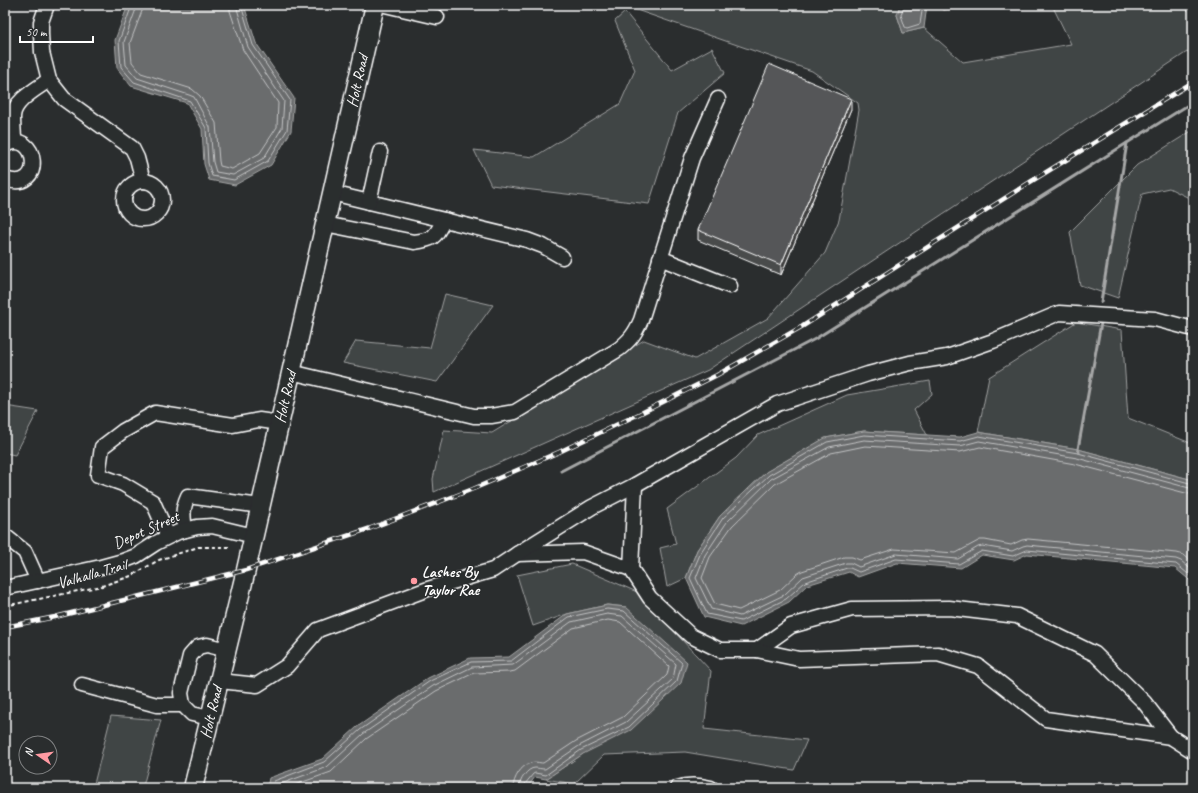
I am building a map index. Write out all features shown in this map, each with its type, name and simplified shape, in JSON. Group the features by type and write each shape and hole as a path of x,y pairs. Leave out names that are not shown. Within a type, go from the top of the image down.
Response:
{"main road":[{"name":"Holt Road","path":"193,788 261,506 375,5"}],"street":[{"path":"47,5 41,22 41,34 42,52 49,80 64,99 132,148 137,158 143,181"},
{"path":"385,5 437,17"},
{"path":"5,179 18,181 24,179 29,175 32,169 34,163 30,150 20,143 9,143 13,116 16,108 27,95 49,80"},
{"path":"291,372 474,416 491,416 515,412 619,349 636,332 641,320 692,158 718,99"},
{"path":"369,202 380,152"},
{"path":"332,194 527,240 543,246 562,257"},
{"path":"325,224 414,242 435,236 444,220"},
{"path":"660,258 730,286"},
{"path":"220,681 257,685 287,666 318,630 428,589 493,570 592,507 635,485 777,404 868,374 948,357 993,341 1059,313 1156,319 1193,329"},
{"path":"168,536 153,502 123,484 98,475 102,447 123,431 155,413 233,425 259,420 280,423"},
{"path":"635,485 631,569 650,598 691,636 720,650 757,650 798,659 938,654 978,666 1046,719 1171,737"},
{"path":"186,530 183,514 188,496 261,506"},
{"name":"Depot Street","path":"5,588 101,568 136,556 168,536 197,527 212,526 254,536"},
{"path":"5,536 25,552 38,581"},
{"path":"517,554 583,552 631,569"},
{"path":"757,650 791,626 852,609 949,608 1017,616 1095,654 1144,702 1171,737 1193,751"},
{"path":"210,718 192,714 183,705 181,693 190,656 198,647 207,646 227,650"},
{"path":"82,685 157,705 183,705"},
{"path":"677,788 685,785 711,788"}],"path":[{"name":"Valhalla Trail","path":"5,606 102,586 131,576 159,560 198,547 229,547"}],"shaded area":[{"path":"622,5 900,5 897,15 903,33 924,28 963,62 1071,44 1052,5 1193,5 1193,48 708,370 434,492 433,479 444,430 492,433 644,340 695,359 768,318 825,253 839,220 859,110 858,103 812,71"},
{"path":"934,5 972,5 944,10"},
{"path":"625,12 672,70 712,48 725,73 678,113 649,204 491,185 474,150 534,157 620,104 635,70 615,21"},
{"path":"1193,130 1193,200 1169,188 1142,194 1118,298 1080,285 1070,232 1137,165"},
{"path":"445,294 493,305 437,382 343,363 356,341 430,348"},
{"path":"1076,322 1122,330 1128,418 1193,444 1193,480 1078,449 978,432 989,377"},
{"path":"930,381 932,394 914,410 927,435 864,431 826,438 766,472 720,516 697,550 686,578 667,587 660,548 676,544 667,509 736,458 758,435 847,395"},
{"path":"5,406 38,411 15,455 5,453"},
{"path":"572,564 637,592 711,671 704,729 807,740 794,770 685,752 604,755 574,784 546,779 583,754 626,607 607,605 567,614 533,626 517,575"},
{"path":"111,716 161,720 143,786 126,788 93,788"},
{"path":"1118,782 1193,787 1193,788 1120,788"}],"water":[{"path":"128,5 244,5 256,43 294,98 291,131 271,165 235,185 209,180 204,164 202,129 187,103 131,86 117,68 115,40"},
{"path":"900,5 927,5 924,28 903,33 897,15"},
{"path":"864,431 960,437 978,432 1078,449 1193,480 1193,583 1175,568 1027,554 1014,560 982,555 961,568 897,563 858,577 849,572 807,585 789,602 741,626 704,617 686,578 697,550 720,516 766,472 825,438"},
{"path":"607,605 626,607 687,662 681,683 631,730 583,754 546,779 535,777 527,788 267,788 269,778 322,759 357,727 428,678 470,658 509,657 567,614"}],"building":[{"path":"769,64 851,99 781,265 698,230"}],"waterway":[{"path":"1101,302 1127,143 1193,102"},
{"path":"561,471 815,339 1127,143"},
{"path":"1079,452 1078,449 1101,323"}],"railway":[{"path":"5,627 55,617 246,570 371,528 473,489 559,452 717,375 803,326 1035,179 1193,82"}],"place":[{"name":"Lashes By Taylor Rae","path":"414,581"}]}
